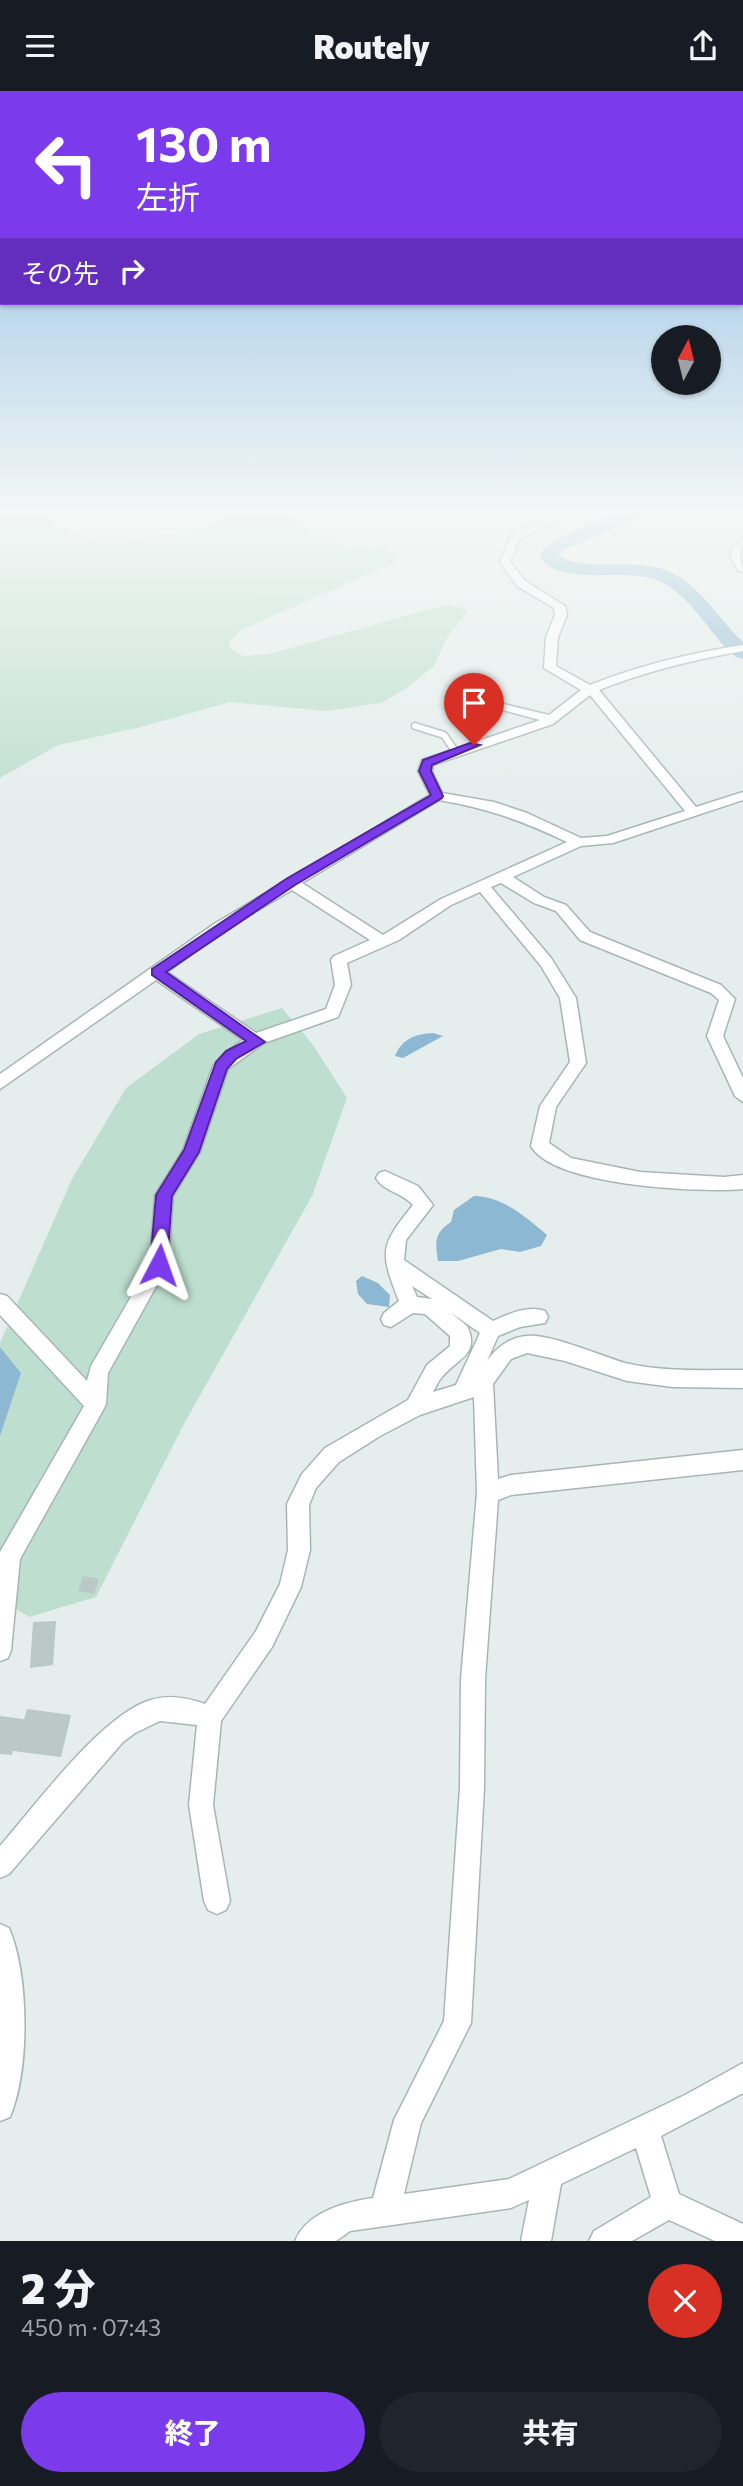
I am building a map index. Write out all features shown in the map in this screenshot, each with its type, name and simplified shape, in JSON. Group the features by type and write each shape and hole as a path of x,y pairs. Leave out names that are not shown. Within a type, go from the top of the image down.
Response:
{"street":[{"path":"561,615 552,637 550,668 599,695 692,811"},
{"path":"546,621 552,637"},
{"path":"437,796 425,771 427,763 552,719 590,689 648,668 690,657 743,648"},
{"path":"499,705 552,719"},
{"path":"0,1083 219,927 437,796 489,805 522,816 579,842"},
{"path":"0,1650 9,1557 96,1403 98,1371 159,1265 164,1195 191,1152 221,1066 231,1055 289,1026 332,1013 343,985 338,960 382,941 446,902 579,842 608,839 743,796"},
{"path":"504,878 539,900 561,908 585,936 716,989 727,999 715,1036 743,1096"},
{"path":"290,882 382,941"},
{"path":"483,887 546,962 568,998 578,1063 548,1106 540,1146 566,1164 640,1179 724,1184 743,1182"},
{"path":"156,972 257,1042"},
{"path":"385,1178 411,1192 424,1205 397,1238 394,1263 410,1304"},
{"path":"394,1263 491,1331"},
{"path":"0,1302 96,1403"},
{"path":"391,1319 410,1304 430,1307 460,1332 460,1350 434,1371 415,1407"},
{"path":"463,1392 491,1331 519,1319 538,1317"},
{"path":"217,1901 201,1805 210,1717 264,1639 290,1587 299,1551 298,1504 309,1481 332,1455 415,1407 463,1392 483,1382 504,1353 527,1344 565,1352 627,1372 673,1378 743,1379"},
{"path":"385,2210 408,2120 457,2023 472,1789 473,1679 488,1493 483,1382"},
{"path":"488,1493 511,1485 743,1460"},
{"path":"0,1865 115,1734 132,1719 146,1712 171,1708 210,1717"},
{"path":"0,1937 5,1955 8,2057 0,2107"},
{"path":"310,2241 345,2217 511,2193 644,2129 743,2077"},
{"path":"644,2129 668,2204 743,2239"},
{"path":"536,2241 548,2175"},
{"path":"604,2241 668,2204"}],"lane":[{"path":"415,726 444,735 455,751"}],"green space":[{"path":"0,615 274,615 241,630 230,641 229,647 243,656 269,654 408,615 464,615 448,636 434,666 405,689 381,703 326,711 230,702 137,728 58,745 0,778"},
{"path":"282,1008 313,1045 347,1098 312,1196 184,1424 96,1597 29,1617 0,1599 0,1343 72,1179 126,1088 199,1034"}],"water":[{"path":"433,1033 443,1036 403,1058 395,1056 401,1045 410,1039"},
{"path":"474,1196 494,1200 522,1215 547,1235 541,1246 520,1252 501,1249 458,1261 438,1261 436,1243 441,1230 451,1222 454,1210"},
{"path":"362,1276 378,1283 390,1295 389,1307 367,1304 358,1294 356,1281"},
{"path":"0,1347 21,1373 0,1436"}],"building":[{"path":"83,1576 99,1579 94,1594 78,1591"},
{"path":"56,1621 53,1665 30,1668 33,1622"},
{"path":"27,1709 71,1715 61,1757 13,1751 12,1755 0,1754 0,1716 24,1719"}],"waterway":[{"path":"708,615 743,653"}],"route":[{"path":"159,1265 164,1195 191,1152 221,1066 231,1055 257,1042 156,972 219,927 290,882 437,796 425,771 427,763 474,745"}]}
